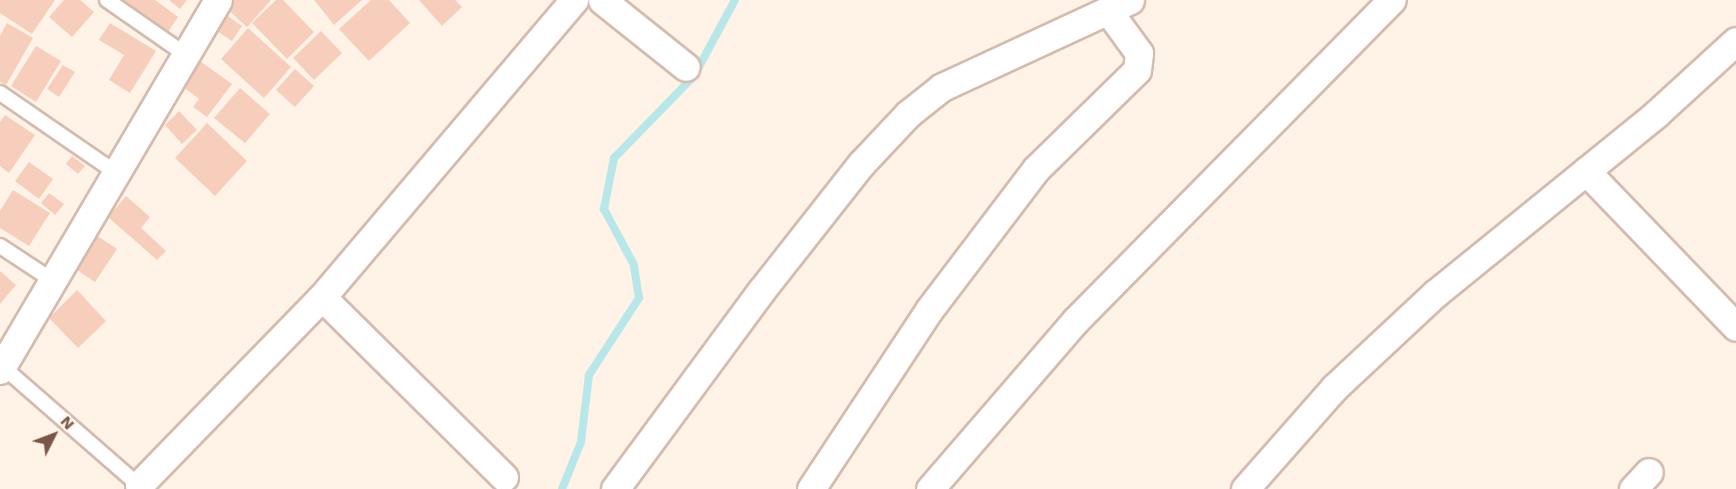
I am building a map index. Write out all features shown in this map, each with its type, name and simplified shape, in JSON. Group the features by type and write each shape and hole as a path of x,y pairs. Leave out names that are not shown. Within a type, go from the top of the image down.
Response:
{"street":[{"path":"1,368 218,0"},
{"path":"141,487 322,297 574,0"},
{"path":"602,0 686,67"},
{"path":"930,489 1075,321 1392,0"},
{"path":"615,489 761,291 861,164 908,114 942,87 1119,6 1138,53 1137,70 1036,169 929,310 811,489"},
{"path":"1245,489 1334,388 1436,293 1586,171 1736,41"},
{"path":"1586,171 1736,327"},
{"path":"322,297 504,477"}],"lane":[{"path":"107,0 186,54"},
{"path":"0,93 115,172"},
{"path":"0,246 52,280"},
{"path":"1,368 141,487"}],"building":[{"path":"0,0 55,0 32,34 0,13"},
{"path":"64,0 80,0 94,12 72,37 49,17"},
{"path":"124,0 155,0 178,17 165,36 121,4"},
{"path":"169,0 187,0 180,9"},
{"path":"231,0 271,0 247,27 225,7"},
{"path":"276,0 283,0 314,32 287,59 252,23"},
{"path":"314,0 362,0 334,25"},
{"path":"371,0 389,0 410,23 369,61 339,29"},
{"path":"419,0 455,0 462,7 442,26"},
{"path":"225,14 242,26 232,41 214,29"},
{"path":"7,23 33,38 6,85 0,82 0,36"},
{"path":"110,23 156,51 130,93 109,80 124,55 99,40"},
{"path":"248,28 291,67 264,98 221,59"},
{"path":"321,31 342,53 314,80 293,58"},
{"path":"36,46 61,61 36,102 11,86"},
{"path":"200,61 232,84 207,117 193,107 199,99 182,86"},
{"path":"63,65 75,72 59,97 47,89"},
{"path":"295,69 314,86 295,107 276,90"},
{"path":"240,88 270,114 245,143 214,118"},
{"path":"179,111 197,130 182,144 165,125"},
{"path":"5,115 35,135 9,173 0,166 0,122"},
{"path":"207,123 247,161 215,196 175,158"},
{"path":"72,156 85,166 78,174 66,164"},
{"path":"29,162 53,179 39,199 15,181"},
{"path":"13,190 50,213 29,246 0,228 0,211"},
{"path":"49,193 64,204 55,215 41,203"},
{"path":"126,196 150,217 141,228 166,251 157,260 108,217"},
{"path":"96,235 117,249 95,282 74,268"},
{"path":"0,271 16,285 0,304"},
{"path":"77,290 106,321 78,348 49,318"}],"waterway":[{"path":"562,489 581,442 589,375 639,298 634,265 604,209 614,158 694,76 735,0"}]}
